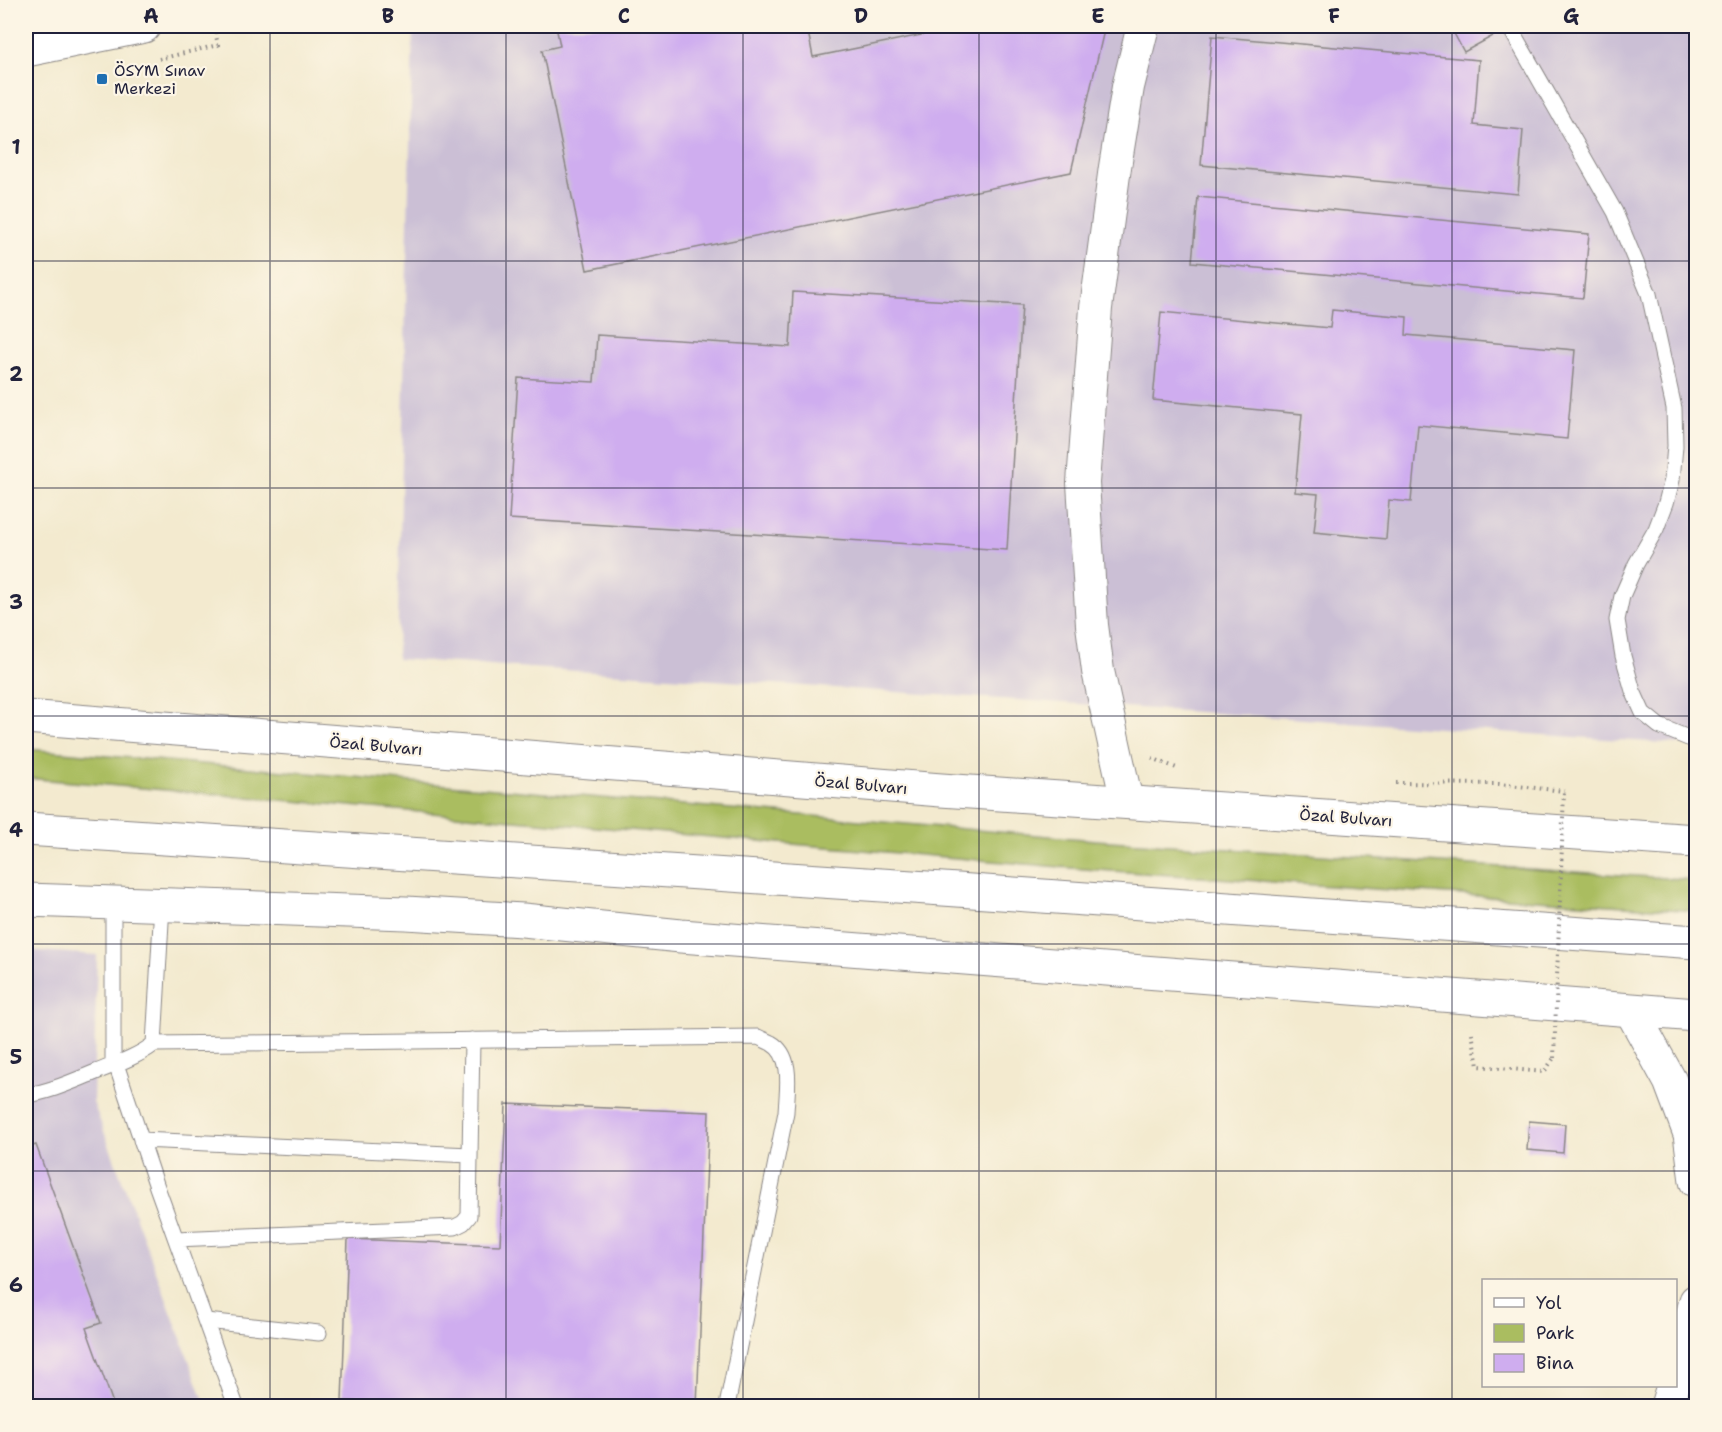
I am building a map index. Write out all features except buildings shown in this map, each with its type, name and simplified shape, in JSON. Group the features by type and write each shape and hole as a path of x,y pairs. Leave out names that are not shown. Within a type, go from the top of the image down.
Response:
{"main road":[{"path":"26,50 144,26"},
{"name":"Özal Bulvarı","path":"26,717 929,789 1696,841"},
{"path":"26,829 943,889 1696,942"},
{"path":"26,900 406,912 523,920 681,936 1696,1016"},
{"path":"1631,1010 1670,1081 1690,1134 1696,1181"},
{"path":"1677,1371 1696,1301"},
{"path":"1667,1407 1672,1387"}],"street":[{"path":"1127,802 1098,671 1092,625 1083,483 1097,296 1128,87 1143,26"}],"lane":[{"path":"1509,26 1615,212 1649,294 1674,408 1672,480 1656,529 1636,564 1622,596 1617,620 1623,656 1642,713 1659,726 1688,738 1696,738"},
{"path":"113,903 115,1065 236,1407"},
{"path":"154,1044 162,904"},
{"path":"26,1095 52,1089 115,1065 154,1044 758,1037 774,1044 788,1069 786,1112 727,1407"},
{"path":"176,1239 455,1227 463,1223 469,1216 472,1040"},
{"path":"141,1140 470,1155"},
{"path":"206,1321 319,1334"}],"path":[{"path":"156,60 218,45 214,26"},
{"path":"1112,736 1152,759 1184,770"},
{"path":"1393,783 1499,784 1564,791 1554,1058 1544,1072 1478,1066 1466,997"}],"shaded area":[{"path":"413,26 1696,26 1696,745 397,659"},
{"path":"26,950 97,955 93,1102 206,1406 26,1406"}],"green space":[{"path":"26,749 1095,840 1696,880 1696,911 1083,869 26,778"}],"place":[{"name":"ÖSYM Sınav Merkezi","path":"102,79"}]}
